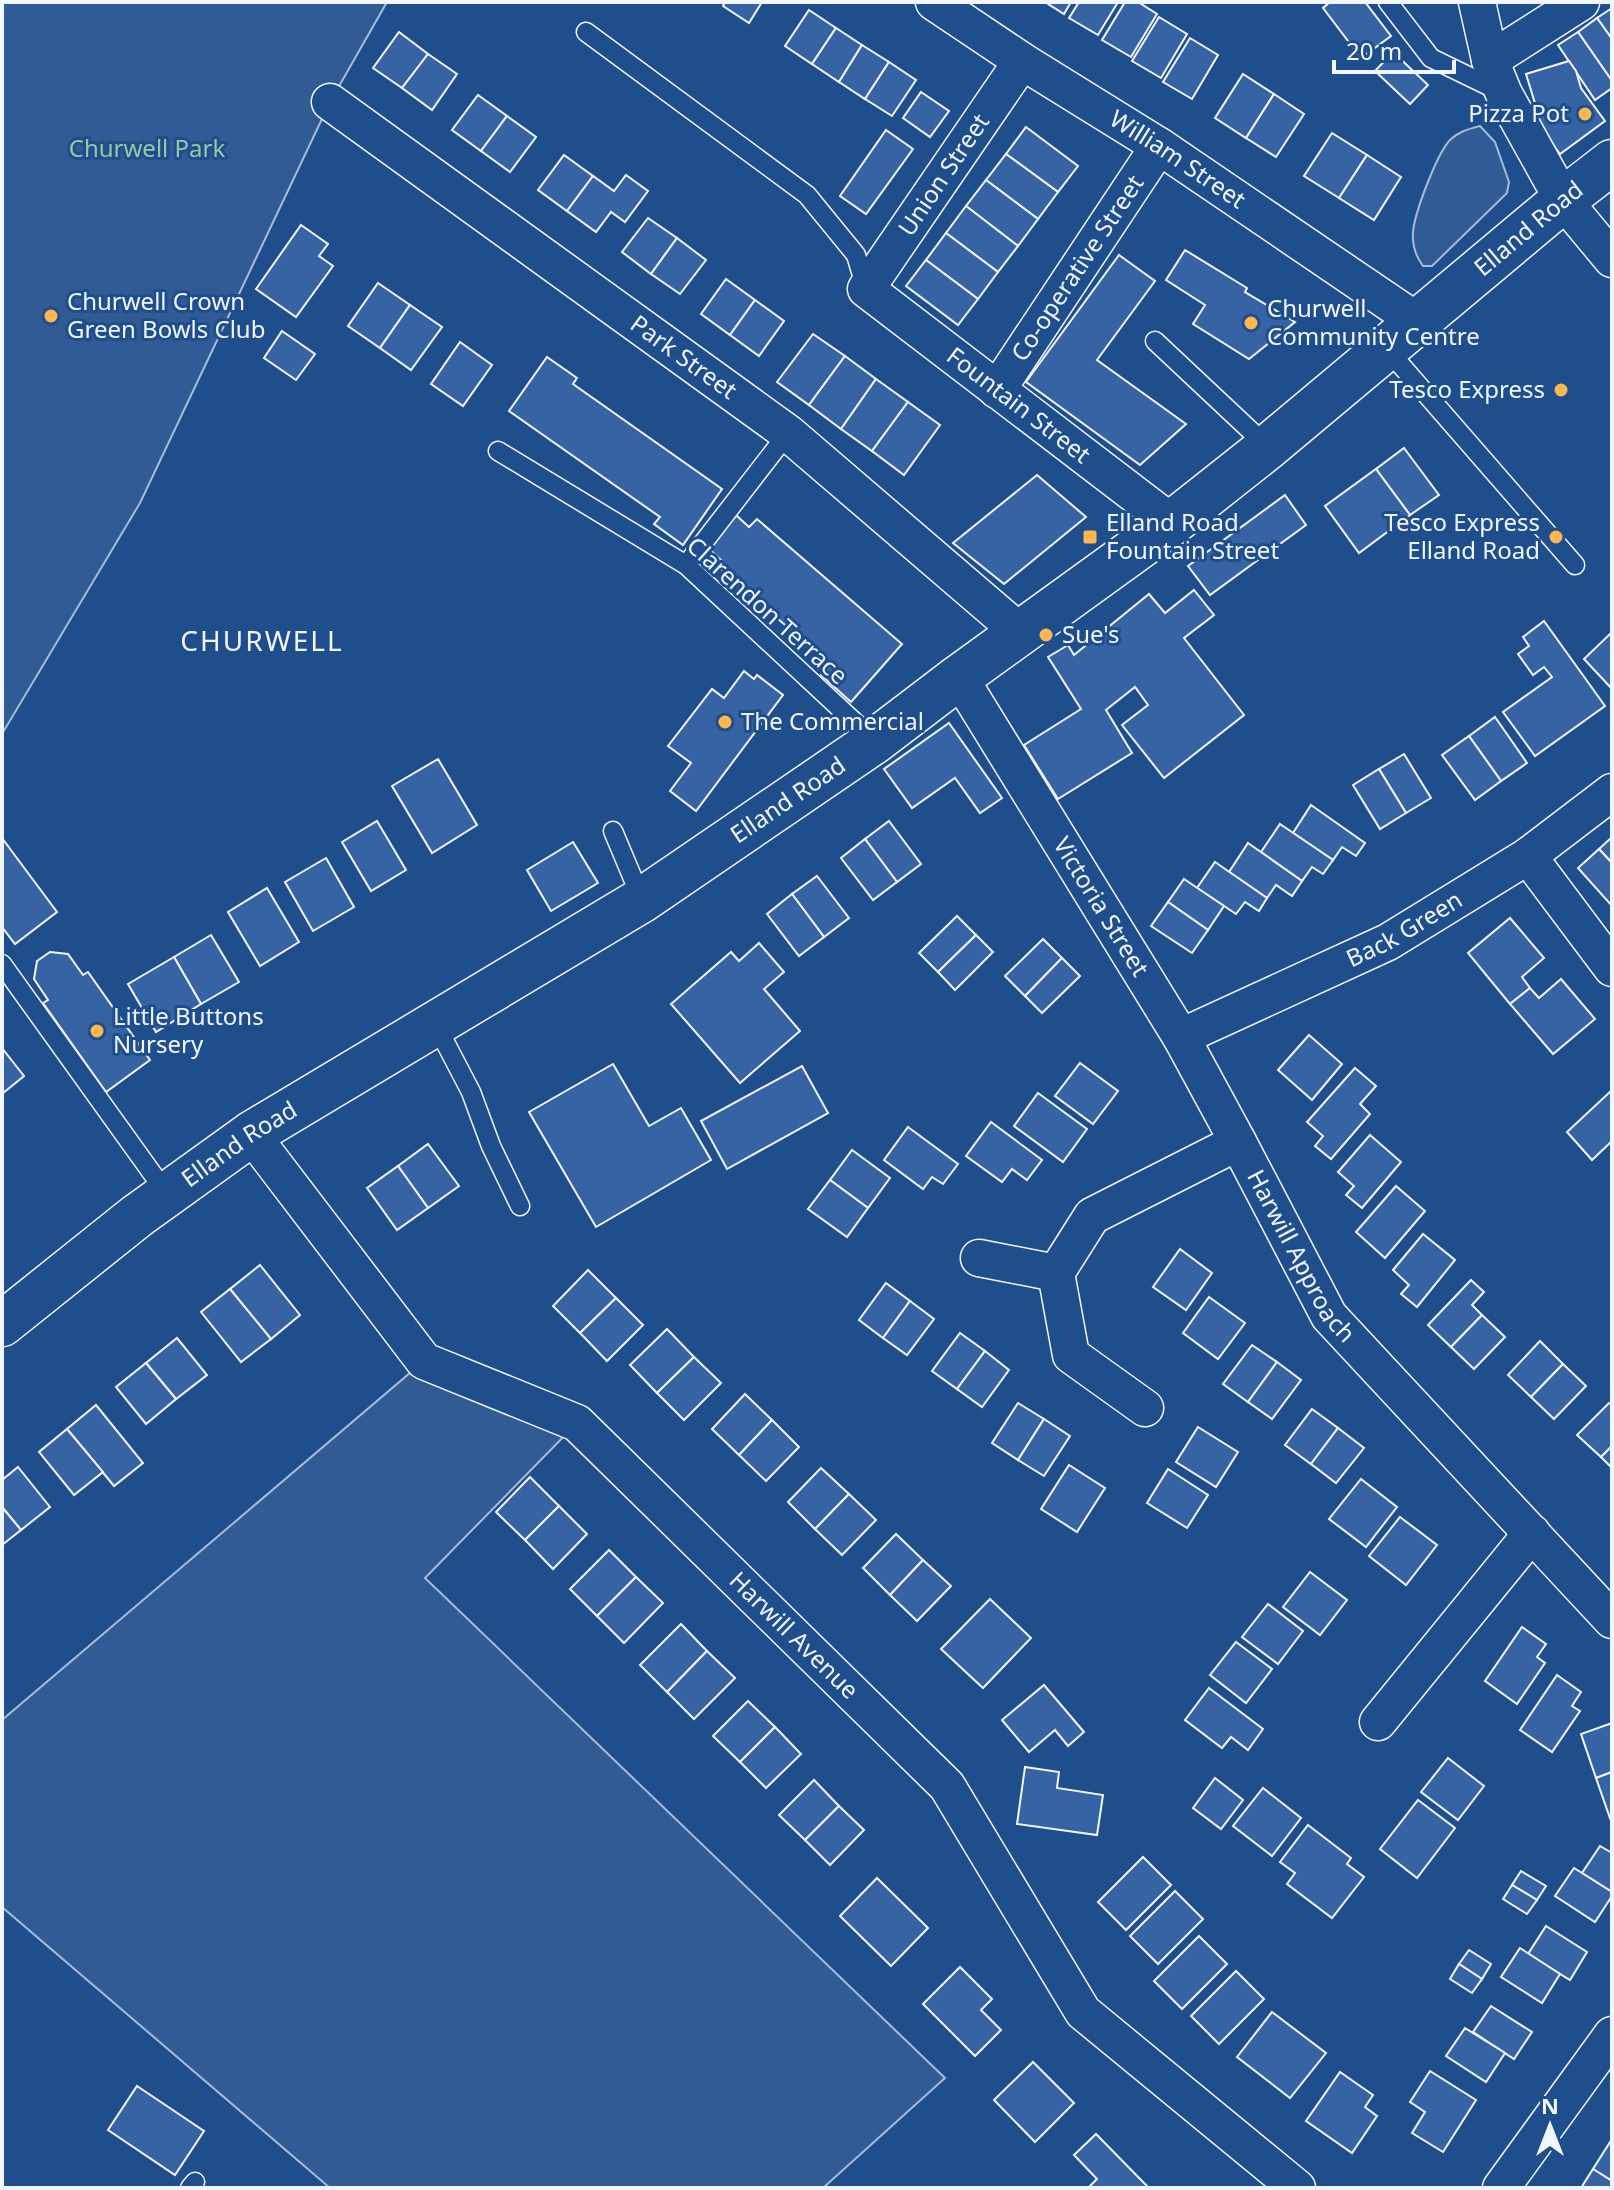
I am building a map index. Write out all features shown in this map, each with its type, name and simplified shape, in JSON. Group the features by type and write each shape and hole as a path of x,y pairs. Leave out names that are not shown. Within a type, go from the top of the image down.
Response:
{"main road":[{"name":"Elland Road","path":"2,1324 167,1194 251,1134 642,900 875,741 1172,523 1612,162"}],"street":[{"name":"William Street","path":"934,2 1159,146 1402,335"},
{"path":"1477,2 1490,60 1504,94 1563,200 1612,259"},
{"path":"1490,60 1581,2"},
{"name":"Union Street","path":"866,289 1022,61"},
{"name":"Park Street","path":"330,102 788,433 1021,633"},
{"name":"Co-operative Street","path":"997,390 1159,146"},
{"name":"Fountain Street","path":"866,289 1172,523"},
{"name":"Victoria Street","path":"959,677 1181,1037 1238,1142"},
{"name":"Back Green","path":"1181,1037 1388,942 1528,856 1612,792"},
{"path":"1528,856 1612,968"},
{"name":"Harwill Avenue","path":"251,1134 424,1361 577,1423 947,1786 1083,2012 1297,2188"},
{"name":"Harwill Approach","path":"1056,1273 1092,1216 1238,1142 1329,1316 1612,1620"},
{"path":"979,1258 1056,1273 1071,1355 1145,1408"},
{"path":"1378,1722 1532,1533"},
{"path":"1501,2188 1612,2035"}],"lane":[{"path":"1388,2 1431,58 1504,94"},
{"path":"586,32 807,195 856,255 866,289"},
{"path":"1402,335 1575,565"},
{"path":"1155,341 1268,447"},
{"path":"686,565 788,433"},
{"name":"Clarendon Terrace","path":"498,451 686,565 875,741"},
{"path":"613,831 642,900"},
{"path":"2,964 167,1194"},
{"path":"435,1023 471,1092 491,1146 520,1206"}],"green space":[{"name":"Churwell Park","path":"2,2 387,2 330,102 140,503 2,734"},
{"path":"1480,126 1495,142 1509,182 1507,193 1432,266 1423,266 1415,252 1413,231 1429,179 1451,139"},
{"path":"424,1361 577,1423 425,1578 945,2078 823,2188 330,2188 2,1907 2,1720"}],"building":[{"path":"725,2 762,2 749,23 723,6"},
{"path":"1045,2 1071,2 1064,14"},
{"path":"1079,2 1118,2 1098,35 1069,18"},
{"path":"1125,2 1138,2 1157,14 1131,57 1102,40"},
{"path":"1330,2 1365,2 1391,36 1361,58 1323,8"},
{"path":"1612,8 1612,39 1597,18"},
{"path":"809,10 836,28 812,64 785,46"},
{"path":"1159,17 1187,34 1161,78 1132,61"},
{"path":"1597,18 1612,39 1612,81 1578,32"},
{"path":"836,28 862,45 839,82 812,64"},
{"path":"399,32 428,54 402,88 373,68"},
{"path":"1578,32 1612,81 1612,88 1595,100 1558,45"},
{"path":"1190,38 1218,55 1192,99 1163,82"},
{"path":"862,45 889,62 865,99 839,82"},
{"path":"1393,52 1428,85 1410,104 1375,71"},
{"path":"428,54 457,74 432,110 402,88"},
{"path":"1569,61 1581,88 1605,121 1560,154 1531,115 1537,110 1526,74"},
{"path":"889,62 916,80 892,116 865,99"},
{"path":"1243,74 1274,94 1246,138 1215,118"},
{"path":"921,92 949,111 930,137 903,118"},
{"path":"1274,94 1304,114 1276,157 1246,138"},
{"path":"478,95 507,116 481,151 452,130"},
{"path":"507,116 536,137 510,172 481,151"},
{"path":"1026,127 1078,166 1058,192 1006,154"},
{"path":"886,130 913,149 866,214 840,196"},
{"path":"1332,133 1367,155 1339,198 1304,176"},
{"path":"1006,154 1058,192 1038,219 986,180"},
{"path":"564,155 593,176 567,211 538,190"},
{"path":"1367,155 1401,177 1374,220 1339,198"},
{"path":"626,175 648,191 625,222 611,212 596,232 567,211 593,176 614,191"},
{"path":"986,180 1038,219 1018,246 966,206"},
{"path":"966,206 1018,246 998,272 946,233"},
{"path":"648,218 677,238 651,274 622,252"},
{"path":"301,225 328,244 319,256 333,266 296,317 256,289"},
{"path":"946,233 998,272 978,299 926,260"},
{"path":"677,238 706,260 680,294 651,274"},
{"path":"1185,250 1295,322 1249,359 1193,324 1205,305 1166,280"},
{"path":"1119,255 1155,281 1097,360 1186,424 1140,465 1026,382"},
{"path":"926,260 978,299 958,325 906,286"},
{"path":"726,279 755,300 730,335 701,314"},
{"path":"378,283 410,305 380,348 348,326"},
{"path":"755,300 784,321 759,356 730,335"},
{"path":"410,305 442,327 411,370 380,348"},
{"path":"282,331 315,354 296,380 264,358"},
{"path":"813,334 845,356 809,405 777,382"},
{"path":"460,342 492,365 463,406 431,384"},
{"path":"845,356 876,379 841,429 809,405"},
{"path":"547,357 577,378 573,384 722,489 683,545 654,524 660,517 509,411"},
{"path":"876,379 908,402 872,451 841,429"},
{"path":"908,402 940,425 904,475 872,451"},
{"path":"1404,448 1439,495 1410,515 1376,469"},
{"path":"1376,469 1410,515 1359,553 1325,506"},
{"path":"1037,475 1086,517 1004,584 953,543"},
{"path":"1285,495 1306,525 1210,595 1188,566"},
{"path":"736,515 749,527 757,519 902,644 851,702 821,675 831,665 716,565 721,560 707,547"},
{"path":"1194,590 1214,615 1184,638 1244,715 1164,778 1122,725 1148,705 1135,687 1106,710 1132,753 1058,799 1024,745 1081,709 1048,657 1068,645 1074,655 1149,594 1165,613"},
{"path":"1544,621 1605,706 1535,756 1503,712 1552,677 1544,667 1533,675 1518,654 1529,646 1523,637"},
{"path":"1612,632 1612,689 1584,659"},
{"name":"The Commercial","path":"744,671 754,679 757,675 783,695 696,811 670,791 691,763 668,746 712,689 724,698"},
{"path":"1495,717 1527,763 1501,781 1469,736"},
{"path":"949,723 1002,798 980,813 955,778 912,808 884,769"},
{"path":"1469,736 1501,781 1475,800 1442,755"},
{"path":"1404,754 1431,798 1406,813 1379,769"},
{"path":"438,759 477,825 432,853 392,786"},
{"path":"1379,769 1406,813 1380,829 1353,785"},
{"path":"1311,805 1365,843 1356,856 1342,847 1333,860 1293,833"},
{"path":"377,821 406,870 371,891 342,842"},
{"path":"889,821 921,864 897,882 865,839"},
{"path":"1280,824 1333,860 1323,874 1312,867 1302,881 1261,852"},
{"path":"1612,837 1612,863 1599,849"},
{"path":"2,838 57,912 15,944 2,927"},
{"path":"865,839 897,882 873,900 841,858"},
{"path":"573,842 598,883 551,911 527,870"},
{"path":"1248,843 1302,881 1292,896 1276,885 1267,898 1229,872"},
{"path":"1599,849 1612,863 1612,906 1578,868"},
{"path":"326,858 354,907 313,931 285,882"},
{"path":"1215,862 1267,898 1259,911 1245,902 1236,914 1197,888"},
{"path":"817,876 849,918 824,937 792,894"},
{"path":"1184,879 1224,906 1208,930 1168,902"},
{"path":"267,888 299,942 260,966 228,912"},
{"path":"792,894 824,937 799,956 767,914"},
{"path":"1168,902 1208,930 1192,953 1151,926"},
{"path":"957,916 976,935 938,972 919,953"},
{"path":"1510,918 1544,958 1522,977 1530,988 1510,1004 1468,953"},
{"path":"211,935 239,982 201,1004 174,957"},
{"path":"976,935 993,952 955,990 938,972"},
{"path":"1043,939 1062,958 1025,996 1005,976"},
{"path":"759,943 784,972 764,989 800,1031 740,1083 671,1004 731,952 739,961"},
{"name":"Little Buttons Nursery","path":"50,952 68,954 83,975 88,972 150,1060 106,1092 43,1003 48,1000 34,979 37,961"},
{"path":"174,957 201,1004 156,1032 128,984"},
{"path":"1062,958 1080,976 1042,1013 1025,996"},
{"path":"1561,979 1595,1019 1553,1054 1510,1004 1530,988 1539,998"},
{"path":"1309,1035 1342,1064 1312,1100 1278,1070"},
{"path":"2,1048 24,1076 2,1094"},
{"path":"1080,1063 1118,1091 1093,1124 1055,1096"},
{"path":"613,1064 649,1126 681,1108 711,1160 596,1227 529,1112"},
{"path":"802,1066 828,1113 727,1169 701,1121"},
{"path":"1355,1068 1376,1086 1360,1104 1370,1114 1331,1159 1315,1146 1323,1136 1307,1122"},
{"path":"1612,1090 1612,1141 1592,1160 1567,1132"},
{"path":"1038,1093 1087,1129 1063,1162 1014,1126"},
{"path":"991,1122 1042,1160 1027,1180 1012,1169 1002,1182 966,1156"},
{"path":"908,1127 958,1164 943,1184 932,1177 923,1189 884,1160"},
{"path":"1370,1135 1401,1162 1362,1208 1346,1195 1354,1186 1338,1172"},
{"path":"428,1144 459,1186 428,1208 398,1166"},
{"path":"852,1150 890,1178 868,1208 830,1180"},
{"path":"398,1166 428,1208 397,1230 367,1188"},
{"path":"830,1180 868,1208 847,1237 808,1209"},
{"path":"1396,1186 1425,1211 1385,1258 1356,1232"},
{"path":"1423,1234 1455,1260 1417,1307 1401,1294 1409,1285 1393,1270"},
{"path":"1180,1249 1212,1273 1186,1310 1153,1287"},
{"path":"260,1265 300,1315 271,1339 230,1289"},
{"path":"588,1270 616,1298 580,1333 553,1306"},
{"path":"1471,1280 1484,1292 1472,1305 1482,1315 1451,1347 1428,1325"},
{"path":"886,1283 910,1301 883,1338 859,1320"},
{"path":"230,1289 271,1339 241,1362 201,1312"},
{"path":"1209,1297 1245,1323 1218,1359 1183,1333"},
{"path":"616,1298 643,1325 607,1361 580,1333"},
{"path":"910,1301 934,1319 907,1355 883,1338"},
{"path":"1482,1315 1505,1337 1474,1369 1451,1347"},
{"path":"667,1329 694,1357 657,1393 630,1365"},
{"path":"960,1333 985,1351 957,1389 932,1371"},
{"path":"177,1338 207,1375 176,1399 146,1363"},
{"path":"1540,1341 1563,1364 1531,1397 1508,1375"},
{"path":"1252,1345 1277,1362 1248,1402 1223,1384"},
{"path":"985,1351 1009,1370 982,1407 957,1389"},
{"path":"694,1357 721,1383 684,1420 657,1393"},
{"path":"1277,1362 1301,1380 1272,1419 1248,1402"},
{"path":"146,1363 176,1399 146,1424 116,1387"},
{"path":"1563,1364 1586,1386 1554,1419 1531,1397"},
{"path":"745,1394 772,1420 739,1455 712,1429"},
{"path":"1018,1403 1044,1419 1018,1460 992,1443"},
{"path":"1609,1403 1612,1405 1612,1446 1601,1457 1577,1435"},
{"path":"96,1405 143,1463 114,1486 67,1429"},
{"path":"1312,1409 1338,1428 1311,1464 1285,1445"},
{"path":"1044,1419 1070,1436 1044,1476 1018,1460"},
{"path":"772,1420 799,1447 766,1481 739,1455"},
{"path":"1198,1427 1238,1452 1216,1487 1176,1462"},
{"path":"1338,1428 1364,1448 1336,1483 1311,1464"},
{"path":"67,1429 103,1472 74,1495 39,1452"},
{"path":"1612,1446 1612,1468 1601,1457"},
{"path":"1069,1465 1105,1488 1077,1532 1041,1509"},
{"path":"18,1467 50,1507 21,1530 2,1507 2,1480"},
{"path":"821,1468 849,1494 815,1529 788,1502"},
{"path":"1168,1469 1208,1495 1187,1528 1147,1503"},
{"path":"530,1477 559,1506 525,1540 496,1512"},
{"path":"1361,1479 1397,1507 1366,1547 1329,1519"},
{"path":"849,1494 876,1520 842,1555 815,1529"},
{"path":"559,1506 587,1534 553,1569 525,1540"},
{"path":"2,1507 21,1530 2,1545"},
{"path":"1400,1517 1437,1545 1406,1585 1369,1556"},
{"path":"896,1534 923,1560 890,1595 863,1568"},
{"path":"609,1550 636,1577 597,1616 570,1589"},
{"path":"923,1560 951,1586 917,1621 890,1595"},
{"path":"1310,1572 1347,1600 1320,1635 1283,1607"},
{"path":"636,1577 663,1603 624,1643 597,1616"},
{"path":"990,1599 1031,1638 983,1688 941,1649"},
{"path":"1268,1604 1303,1631 1278,1664 1242,1637"},
{"path":"681,1624 707,1651 667,1692 640,1665"},
{"path":"1522,1627 1546,1644 1537,1657 1545,1663 1517,1704 1485,1681"},
{"path":"1236,1642 1272,1669 1246,1703 1210,1675"},
{"path":"707,1651 735,1678 694,1719 667,1692"},
{"path":"1557,1675 1581,1692 1572,1706 1580,1711 1552,1752 1520,1730"},
{"path":"1044,1685 1084,1732 1068,1746 1055,1730 1029,1752 1002,1720"},
{"path":"1209,1688 1263,1729 1248,1750 1231,1737 1222,1748 1185,1720"},
{"path":"748,1701 775,1727 740,1762 713,1736"},
{"path":"1612,1723 1612,1772 1596,1778 1581,1734"},
{"path":"775,1727 801,1754 766,1788 740,1762"},
{"path":"1448,1758 1484,1786 1458,1820 1421,1792"},
{"path":"1025,1767 1059,1772 1057,1788 1103,1795 1097,1835 1017,1824"},
{"path":"1612,1772 1612,1821 1611,1821 1596,1778"},
{"path":"1215,1778 1243,1800 1221,1829 1193,1808"},
{"path":"814,1780 839,1806 805,1840 779,1815"},
{"path":"1263,1788 1301,1818 1272,1856 1233,1826"},
{"path":"1418,1800 1455,1828 1417,1878 1380,1849"},
{"path":"839,1806 864,1830 830,1865 805,1840"},
{"path":"1308,1825 1351,1858 1347,1864 1364,1877 1332,1918 1287,1884 1295,1873 1280,1862"},
{"path":"1600,1846 1612,1853 1612,1892 1582,1873"},
{"path":"1143,1857 1171,1885 1126,1930 1098,1902"},
{"path":"1574,1868 1612,1892 1595,1922 1555,1896"},
{"path":"1521,1871 1546,1886 1537,1900 1512,1885"},
{"path":"877,1878 928,1928 891,1966 840,1916"},
{"path":"1512,1885 1537,1900 1527,1914 1503,1899"},
{"path":"1175,1891 1203,1919 1158,1964 1130,1936"},
{"path":"1546,1926 1587,1952 1570,1980 1528,1954"},
{"path":"1199,1936 1227,1964 1182,2009 1154,1981"},
{"path":"1520,1948 1560,1974 1542,2003 1501,1977"},
{"path":"1469,1950 1491,1964 1482,1979 1459,1964"},
{"path":"1459,1964 1482,1979 1472,1993 1450,1979"},
{"path":"960,1967 992,1999 981,2010 1001,2030 975,2056 923,2004"},
{"path":"1236,1971 1264,1999 1219,2044 1191,2016"},
{"path":"1491,2006 1532,2032 1514,2059 1473,2032"},
{"path":"1272,2012 1326,2053 1290,2098 1237,2057"},
{"path":"1465,2028 1505,2053 1486,2082 1446,2056"},
{"path":"1033,2062 1074,2103 1035,2142 994,2100"},
{"path":"1430,2071 1476,2100 1443,2152 1412,2133 1425,2112 1410,2102"},
{"path":"1340,2072 1373,2095 1365,2107 1377,2116 1352,2153 1306,2121"},
{"path":"137,2086 204,2131 175,2175 108,2130"},
{"path":"1096,2134 1147,2188 1088,2188 1097,2179 1074,2155"},
{"path":"1612,2139 1612,2181 1593,2169"},
{"path":"1593,2169 1612,2181 1612,2188 1581,2188"}],"place":[{"name":"Pizza Pot","path":"1585,114"},
{"name":"Churwell Crown Green Bowls Club","path":"51,316"},
{"name":"Churwell Community Centre","path":"1251,323"},
{"name":"Tesco Express","path":"1561,390"},
{"name":"Elland Road Fountain Street","path":"1090,537"},
{"name":"Tesco Express Elland Road","path":"1556,537"},
{"name":"Sue's","path":"1046,635"},
{"name":"The Commercial","path":"725,722"},
{"name":"Little Buttons Nursery","path":"97,1031"}],"district":[{"name":"CHURWELL","path":"262,641"}]}
